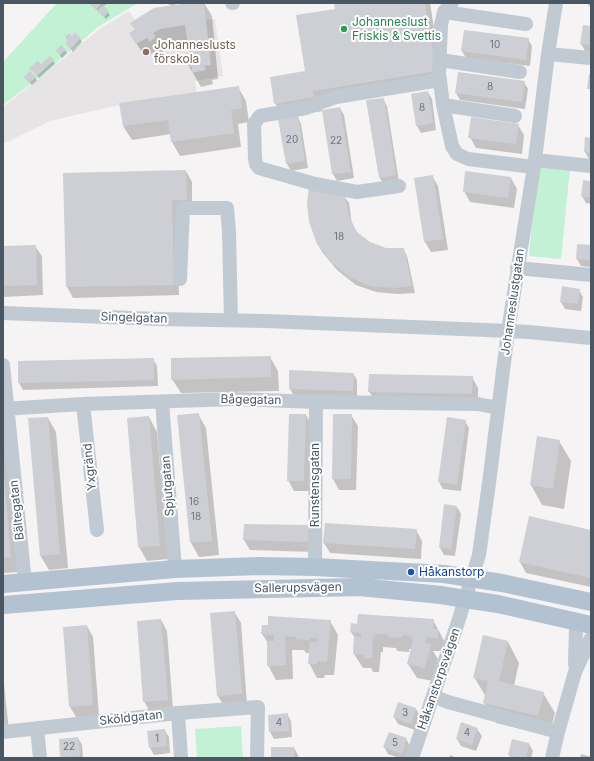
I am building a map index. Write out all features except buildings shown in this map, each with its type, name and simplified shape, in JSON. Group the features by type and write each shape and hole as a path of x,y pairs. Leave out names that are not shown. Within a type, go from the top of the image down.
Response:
{"main road":[{"name":"Sallerupsvägen","path":"3,584 175,569 260,566 314,567 444,574 502,583 591,602"},
{"name":"Sallerupsvägen","path":"3,605 178,591 359,587 442,595 587,620"}],"street":[{"name":"Johanneslustgatan","path":"465,599 479,554 508,331 534,163 556,3"},
{"path":"526,24 448,7 440,25 440,80 443,105 452,146 457,154 468,158 591,166"},
{"path":"548,54 591,58"},
{"path":"440,60 520,72"},
{"path":"399,186 357,192 315,184 259,168 256,164 255,158 254,124 260,116 306,108 336,97 440,80"},
{"path":"443,105 515,116"},
{"path":"180,279 183,208 227,208 229,232 230,320"},
{"path":"517,268 591,274"},
{"name":"Singelgatan","path":"3,313 158,319 266,321 508,331 591,338"},
{"name":"Bältegatan","path":"3,365 5,408 25,583"},
{"name":"Bågegatan","path":"5,408 236,399 316,402 478,404 498,408"},
{"name":"Spjutgatan","path":"162,402 175,569"},
{"name":"Runstensgatan","path":"314,567 316,402"},
{"name":"Yxgränd","path":"83,404 97,530"},
{"name":"Håkanstorpsvägen","path":"412,758 465,599"},
{"path":"575,672 576,629 587,620"},
{"path":"552,758 575,672 591,638"},
{"path":"433,696 448,702 558,732"},
{"name":"Sköldgatan","path":"3,732 178,713 258,707 257,758"},
{"path":"178,713 181,758"},
{"path":"37,728 40,758"}],"shaded area":[{"name":"Johanneslusts förskola","path":"188,3 204,3 206,20 215,19 223,76 195,81 197,93 119,105 50,121 3,144 3,107 101,28 129,11 135,20"}],"green space":[{"path":"57,3 138,3 98,27 42,75 3,105 3,62"},
{"path":"537,165 570,168 561,259 529,256"},
{"path":"241,726 243,758 197,758 195,729"}],"place":[{"name":"Johanneslust Friskis & Svettis","path":"344,29"},
{"name":"Johanneslusts förskola","path":"146,52"},
{"name":"Håkanstorp","path":"411,572"}]}
